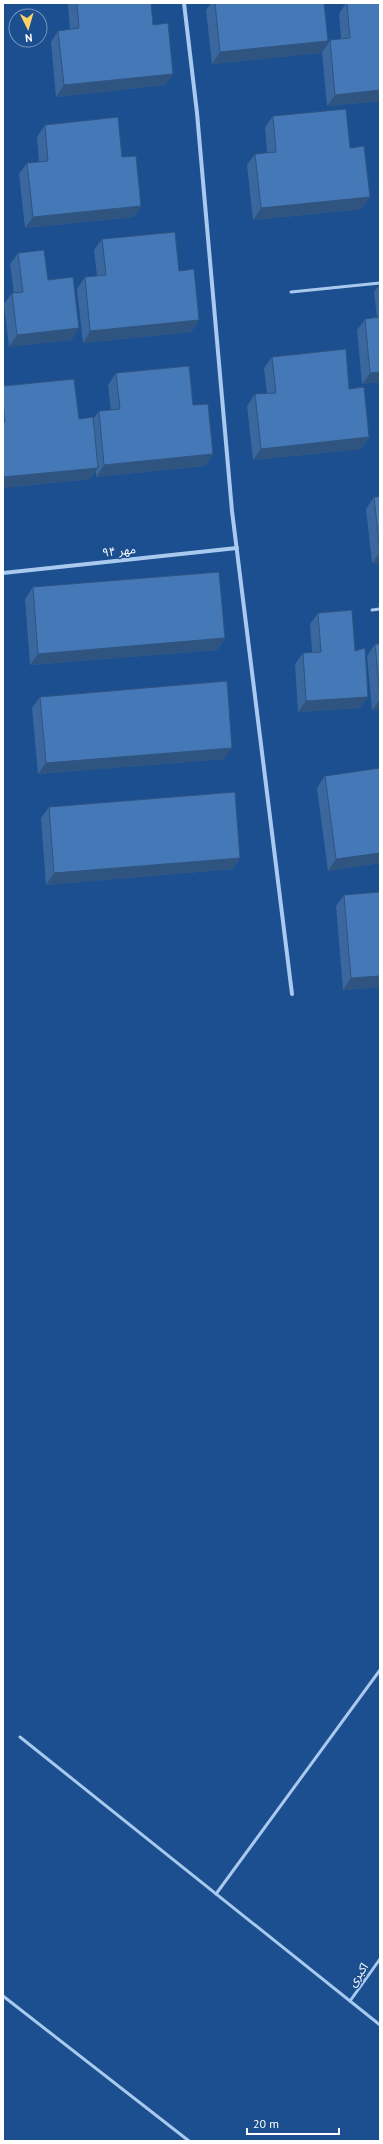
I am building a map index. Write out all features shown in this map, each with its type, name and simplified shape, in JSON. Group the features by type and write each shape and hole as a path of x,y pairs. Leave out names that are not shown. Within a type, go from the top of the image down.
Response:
{"street":[{"path":"184,3 197,114 237,548 292,994"},
{"name":"مهر ۹۴","path":"3,573 237,548"}],"lane":[{"path":"291,292 380,283"},
{"path":"372,610 380,609"},
{"path":"216,1894 380,1670"},
{"path":"20,1737 380,2025"},
{"name":"اکبری","path":"350,2001 380,1959"},
{"path":"3,1996 189,2141"}],"building":[{"path":"77,3 151,3 153,25 168,23 173,74 64,85 58,31 79,28"},
{"path":"215,3 324,3 328,41 220,52"},
{"path":"347,3 380,3 380,90 335,95 330,40 350,38"},
{"path":"346,109 350,148 364,146 370,197 261,208 255,154 276,152 273,116"},
{"path":"118,117 122,157 136,156 141,206 33,217 27,163 48,161 45,125"},
{"path":"175,232 179,271 194,269 199,320 90,331 85,277 106,275 102,239"},
{"path":"44,250 48,280 73,277 79,328 17,335 12,293 23,292 18,253"},
{"path":"380,317 380,372 370,373 365,319"},
{"path":"346,349 349,389 364,387 369,437 261,449 255,394 276,393 272,357"},
{"path":"189,366 193,405 208,404 213,454 104,465 99,411 120,409 116,373"},
{"path":"74,379 79,419 93,417 98,468 3,477 3,423 5,422 3,386"},
{"path":"374,497 380,497 380,552"},
{"path":"219,572 225,638 38,654 33,587"},
{"path":"352,610 355,651 365,648 368,697 306,701 303,653 321,652 318,613"},
{"path":"375,644 380,644 380,697"},
{"path":"227,681 232,748 46,763 40,697"},
{"path":"380,768 380,853 336,859 325,776"},
{"path":"235,792 240,858 54,873 49,807"},
{"path":"380,892 380,976 351,978 344,895"}]}
